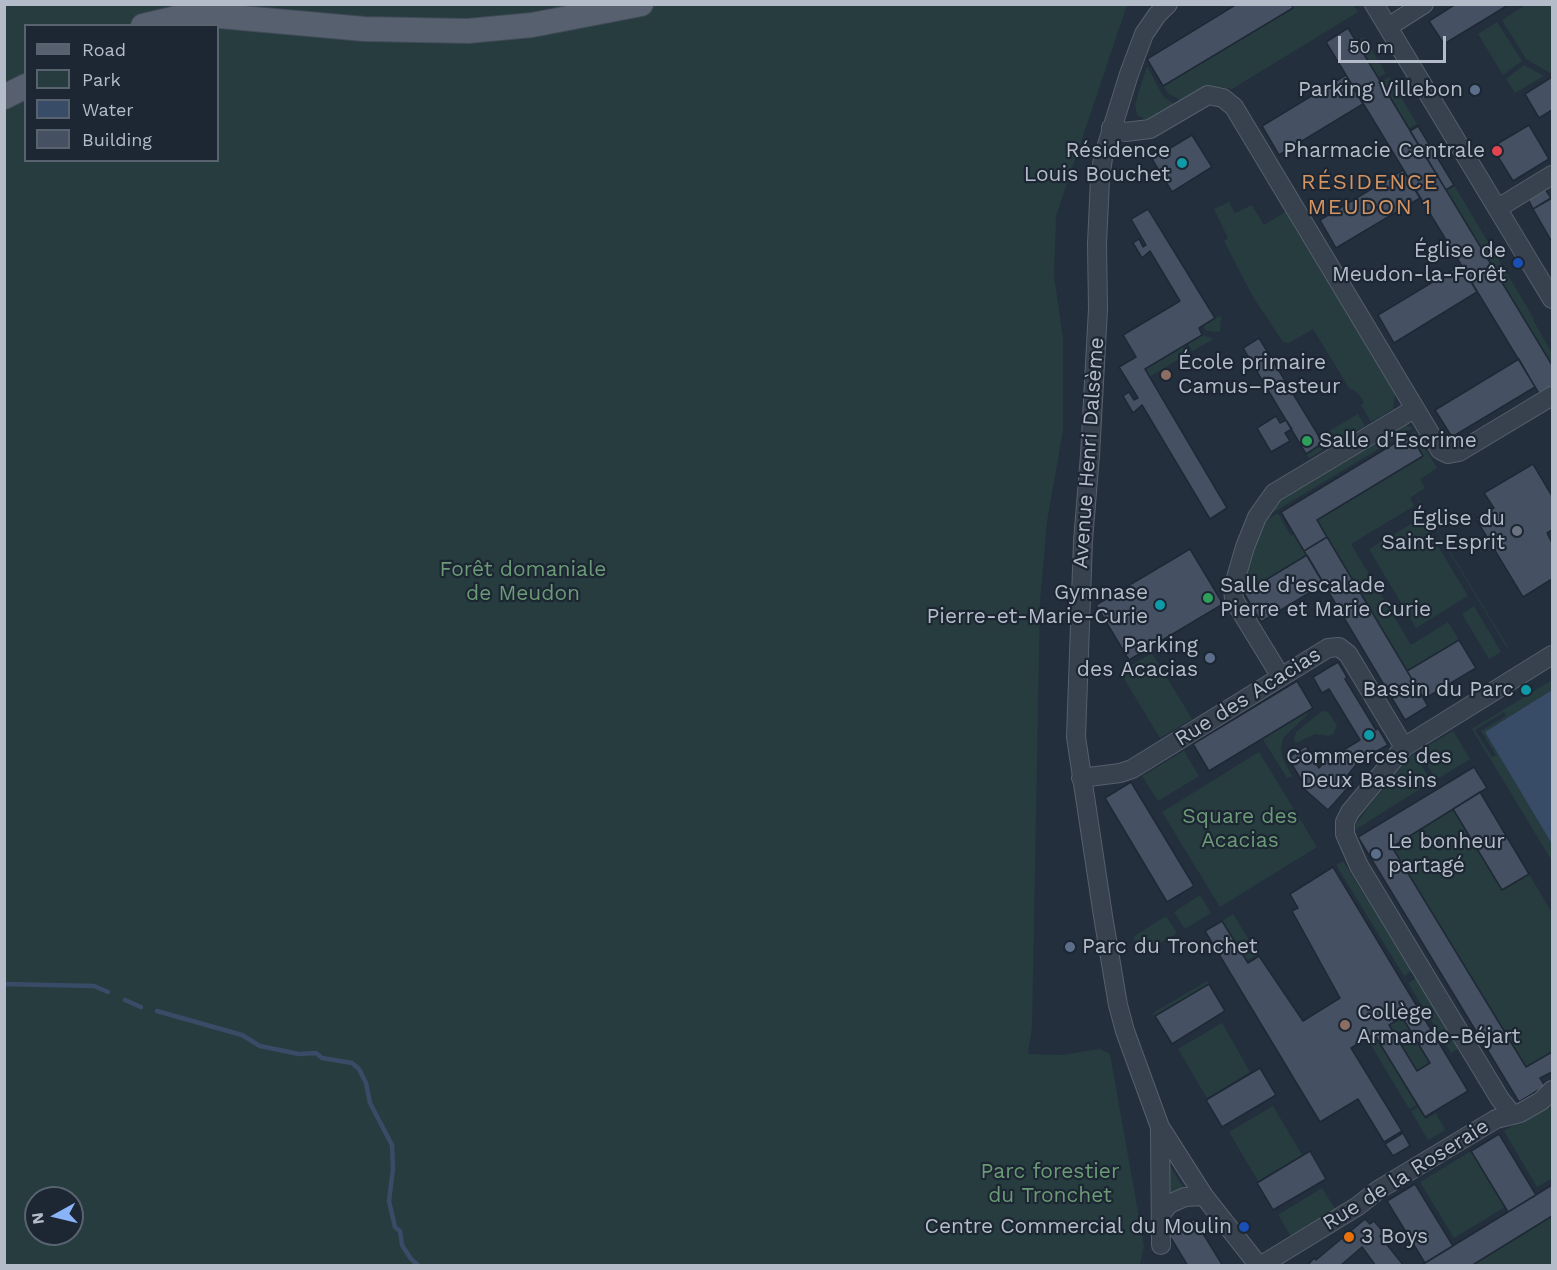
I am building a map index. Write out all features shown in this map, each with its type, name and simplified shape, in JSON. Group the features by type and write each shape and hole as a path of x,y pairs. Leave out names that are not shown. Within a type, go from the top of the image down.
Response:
{"main road":[{"path":"151,24 181,17 210,15 364,29 468,31 532,25 641,4"},
{"path":"4,97 24,87"}],"street":[{"name":"Avenue Henri Dalsème","path":"1160,1127 1125,1031 1118,1005 1078,759 1076,717 1083,541 1098,309 1097,244 1100,179 1111,128 1144,34 1168,4"},
{"path":"1374,4 1552,299"},
{"path":"1388,27 1424,4"},
{"path":"1111,128 1125,132 1150,129 1208,95 1227,101 1234,107 1440,450 1448,454 1459,452 1546,400"},
{"path":"1498,208 1552,175"},
{"path":"1281,677 1234,600 1233,588 1257,517 1274,493 1414,409"},
{"name":"Rue des Acacias","path":"1081,778 1120,773 1132,769 1328,648 1339,647 1348,654 1404,747"},
{"path":"1512,1114 1500,1100 1359,866 1345,834 1345,822 1350,812 1404,747 1552,655"},
{"name":"Rue de la Roseraie","path":"1260,1266 1358,1206 1378,1190 1496,1119 1520,1113 1541,1101 1552,1090"},
{"path":"1160,1127 1204,1196 1260,1266"},
{"path":"1160,1127 1161,1245"},
{"path":"1162,1213 1169,1204 1185,1197 1204,1196"}],"green space":[{"path":"1527,4 1552,5 1552,71 1550,73 1526,59 1502,20"},
{"name":"Forêt domaniale de Meudon","path":"4,5 1127,5 1056,216 1054,276 1063,338 1063,430 1047,522 1040,601 1032,1027 1028,1054 1062,1055 1100,1049 1110,1054 1144,1246 1140,1265 5,1265"},
{"path":"1291,5 1353,5 1358,12 1232,89 1206,87 1180,100 1168,93 1163,86 1293,8"},
{"path":"1497,22 1522,61 1503,75 1478,34"},
{"path":"1364,37 1386,73 1378,78 1356,42"},
{"path":"1524,65 1544,76 1515,93 1506,79"},
{"path":"1147,66 1163,96 1174,104 1147,120 1137,115 1135,104"},
{"path":"1389,77 1417,124 1409,128 1381,82"},
{"path":"1454,185 1533,317 1552,353 1552,365 1446,190"},
{"path":"1229,202 1235,213 1252,205 1264,225 1285,212 1395,394 1393,409 1371,422 1361,405 1364,403 1358,393 1349,388 1313,329 1289,343 1283,342 1253,297 1224,241 1228,238 1214,209"},
{"path":"1221,316 1220,331 1205,330 1203,326"},
{"path":"1202,335 1214,339 1192,351 1188,344"},
{"path":"1185,345 1189,353 1149,377 1145,369"},
{"path":"1358,414 1365,426 1309,458 1306,454 1323,443 1319,437"},
{"path":"1404,424 1413,428 1264,518 1287,492"},
{"path":"1415,431 1437,468 1420,479 1425,488 1410,498 1414,506 1351,544 1411,645 1448,622 1459,640 1407,671 1317,520 1423,456 1410,434"},
{"path":"1417,498 1508,647 1507,648"},
{"path":"1278,513 1291,536 1294,534 1307,555 1244,593 1242,588 1262,523"},
{"path":"1421,518 1468,596 1416,628 1369,549"},
{"path":"1474,606 1501,652 1489,659 1462,614"},
{"path":"1152,653 1192,719 1160,738 1120,672"},
{"path":"1552,680 1552,690 1485,732 1552,844 1552,861 1472,729","holes":["1504,712 1506,716 1481,731 1496,755 1492,757 1475,730"]},
{"path":"1322,711 1328,712 1337,725 1334,733 1329,736 1315,734 1296,743 1294,739 1296,732"},
{"path":"1307,712 1308,714 1283,738 1281,750 1283,759 1292,776 1287,778 1262,738"},
{"path":"1453,731 1470,759 1436,780 1419,751"},
{"path":"1184,751 1199,776 1158,801 1142,776"},
{"name":"Square des Acacias","path":"1259,752 1317,847 1220,907 1162,812"},
{"path":"1415,753 1431,782 1355,830 1356,824 1370,805 1409,757"},
{"path":"1453,809 1502,890 1529,874 1552,913 1552,1052 1526,1067 1392,847"},
{"path":"1343,861 1412,971 1404,976 1336,865"},
{"path":"1200,895 1211,913 1185,929 1174,912"},
{"path":"1233,914 1258,954 1246,961 1222,921"},
{"path":"1166,916 1177,933 1143,954 1133,937"},
{"path":"1416,978 1459,1048 1451,1053 1408,983"},
{"path":"1207,981 1209,984 1155,1016 1153,1013"},
{"path":"1402,1017 1430,1063 1417,1071 1389,1025"},
{"path":"1222,1023 1250,1072 1207,1098 1178,1049"},
{"path":"1374,1034 1417,1105 1409,1109 1367,1038"},
{"path":"1552,1100 1552,1178 1537,1187 1504,1131"},
{"path":"1273,1106 1302,1155 1258,1181 1229,1132"},
{"path":"1418,1107 1426,1119 1436,1113 1445,1130 1428,1140 1411,1111"},
{"path":"1471,1151 1505,1207 1454,1238 1420,1182"},
{"path":"1167,1161 1186,1192 1167,1196"},
{"path":"1322,1188 1335,1209 1291,1236 1278,1215"},
{"path":"1552,1216 1552,1265 1471,1265"}],"water":[{"path":"1552,690 1552,844 1485,732"}],"building":[{"path":"1237,4 1291,4 1293,8 1163,86 1147,59"},
{"path":"1456,4 1510,4 1444,44 1429,21"},
{"path":"1348,28 1552,365 1552,387 1540,395 1326,42"},
{"path":"1346,75 1363,104 1279,155 1262,126"},
{"path":"1552,77 1552,110 1539,118 1525,94"},
{"path":"1529,125 1549,159 1513,181 1492,147"},
{"path":"1418,126 1454,185 1446,190 1410,131"},
{"name":"Résidence Louis Bouchet","path":"1192,135 1212,167 1172,192 1152,159"},
{"path":"1403,170 1420,198 1336,248 1320,220"},
{"path":"1545,189 1551,198 1533,209 1528,199"},
{"path":"1552,198 1552,242 1533,209"},
{"path":"1148,209 1215,318 1199,328 1202,335 1145,369 1227,508 1210,519 1142,405 1133,413 1123,396 1129,392 1134,400 1138,398 1119,367 1136,357 1123,335 1180,301 1150,251 1142,258 1133,243 1139,239 1143,247 1146,245 1131,219"},
{"path":"1461,265 1477,292 1394,343 1378,315"},
{"path":"1259,338 1323,443 1306,454 1243,348"},
{"path":"1519,359 1535,387 1452,437 1435,410"},
{"path":"1276,416 1280,423 1286,420 1292,429 1285,433 1290,441 1271,452 1257,428"},
{"path":"1410,434 1423,456 1317,520 1327,537 1304,551 1281,512"},
{"name":"Église du Saint-Esprit","path":"1533,464 1552,496 1552,530 1547,533 1552,543 1552,579 1523,597 1476,519 1494,508 1484,493"},
{"path":"1327,537 1428,706 1405,720 1304,551"},
{"name":"Gymnase Pierre-et-Marie-Curie","path":"1190,549 1223,604 1129,660 1096,605"},
{"path":"1307,555 1324,584 1261,622 1244,593"},
{"path":"1459,640 1476,668 1424,699 1407,671"},
{"name":"Commerces des Deux Bassins","path":"1338,662 1347,677 1345,679 1376,730 1378,728 1388,745 1360,760 1347,776 1353,782 1328,810 1303,788 1305,786 1288,758 1306,746 1319,768 1327,759 1332,763 1345,749 1360,740 1329,689 1322,693 1313,677"},
{"path":"1297,681 1313,708 1209,771 1193,744"},
{"path":"1474,767 1487,788 1392,847 1526,1067 1552,1052 1552,1072 1540,1078 1545,1086 1519,1102 1358,837"},
{"path":"1131,782 1194,886 1167,902 1105,798"},
{"path":"1480,792 1529,874 1502,890 1453,809"},
{"path":"1333,867 1468,1091 1425,1117 1374,1034 1351,1048 1402,1131 1384,1142 1358,1099 1320,1122 1205,931 1222,921 1248,963 1259,956 1303,1021 1340,998 1292,911 1298,908 1290,894","holes":["1402,1017 1430,1063 1417,1071 1389,1025"]},
{"path":"1209,984 1225,1011 1172,1044 1155,1016"},
{"path":"1260,1068 1276,1095 1222,1127 1206,1100"},
{"path":"1403,1133 1410,1146 1393,1156 1385,1144"},
{"path":"1499,1134 1536,1195 1508,1212 1471,1151"},
{"path":"1310,1151 1326,1179 1273,1210 1257,1183"},
{"path":"1415,1184 1453,1246 1425,1263 1387,1201"},
{"path":"1552,1185 1552,1216 1471,1266 1420,1266"},
{"path":"1194,1219 1223,1266 1188,1266 1169,1235"},
{"path":"1365,1219 1370,1224 1374,1221 1384,1233 1380,1236 1404,1266 1376,1266 1362,1247 1340,1266 1307,1266 1314,1258 1316,1260"}],"waterway":[{"path":"4,984 94,986 108,992"},
{"path":"125,1000 141,1007"},
{"path":"157,1011 242,1035 260,1046 299,1054 316,1053 322,1058 352,1063 359,1069 366,1083 370,1103 392,1145 393,1169 389,1201 395,1227 400,1231 402,1245 411,1259 419,1266"}],"place":[{"name":"Parking Villebon","path":"1475,90"},
{"name":"Pharmacie Centrale","path":"1497,151"},
{"name":"Résidence Louis Bouchet","path":"1182,163"},
{"name":"Église de Meudon-la-Forêt","path":"1518,263"},
{"name":"École primaire Camus–Pasteur","path":"1166,375"},
{"name":"Salle d'Escrime","path":"1307,441"},
{"name":"Église du Saint-Esprit","path":"1517,531"},
{"name":"Salle d'escalade Pierre et Marie Curie","path":"1208,598"},
{"name":"Gymnase Pierre-et-Marie-Curie","path":"1160,605"},
{"name":"Parking des Acacias","path":"1210,658"},
{"name":"Bassin du Parc","path":"1526,690"},
{"name":"Commerces des Deux Bassins","path":"1369,735"},
{"name":"Le bonheur partagé","path":"1376,854"},
{"name":"Parc du Tronchet","path":"1070,947"},
{"name":"Collège Armande-Béjart","path":"1345,1025"},
{"name":"Centre Commercial du Moulin","path":"1244,1227"},
{"name":"3 Boys","path":"1349,1237"}],"district":[{"name":"RÉSIDENCE MEUDON 1","path":"1370,196"}],"park label":[{"name":"Parc forestier du Tronchet","path":"1050,1184"}]}
